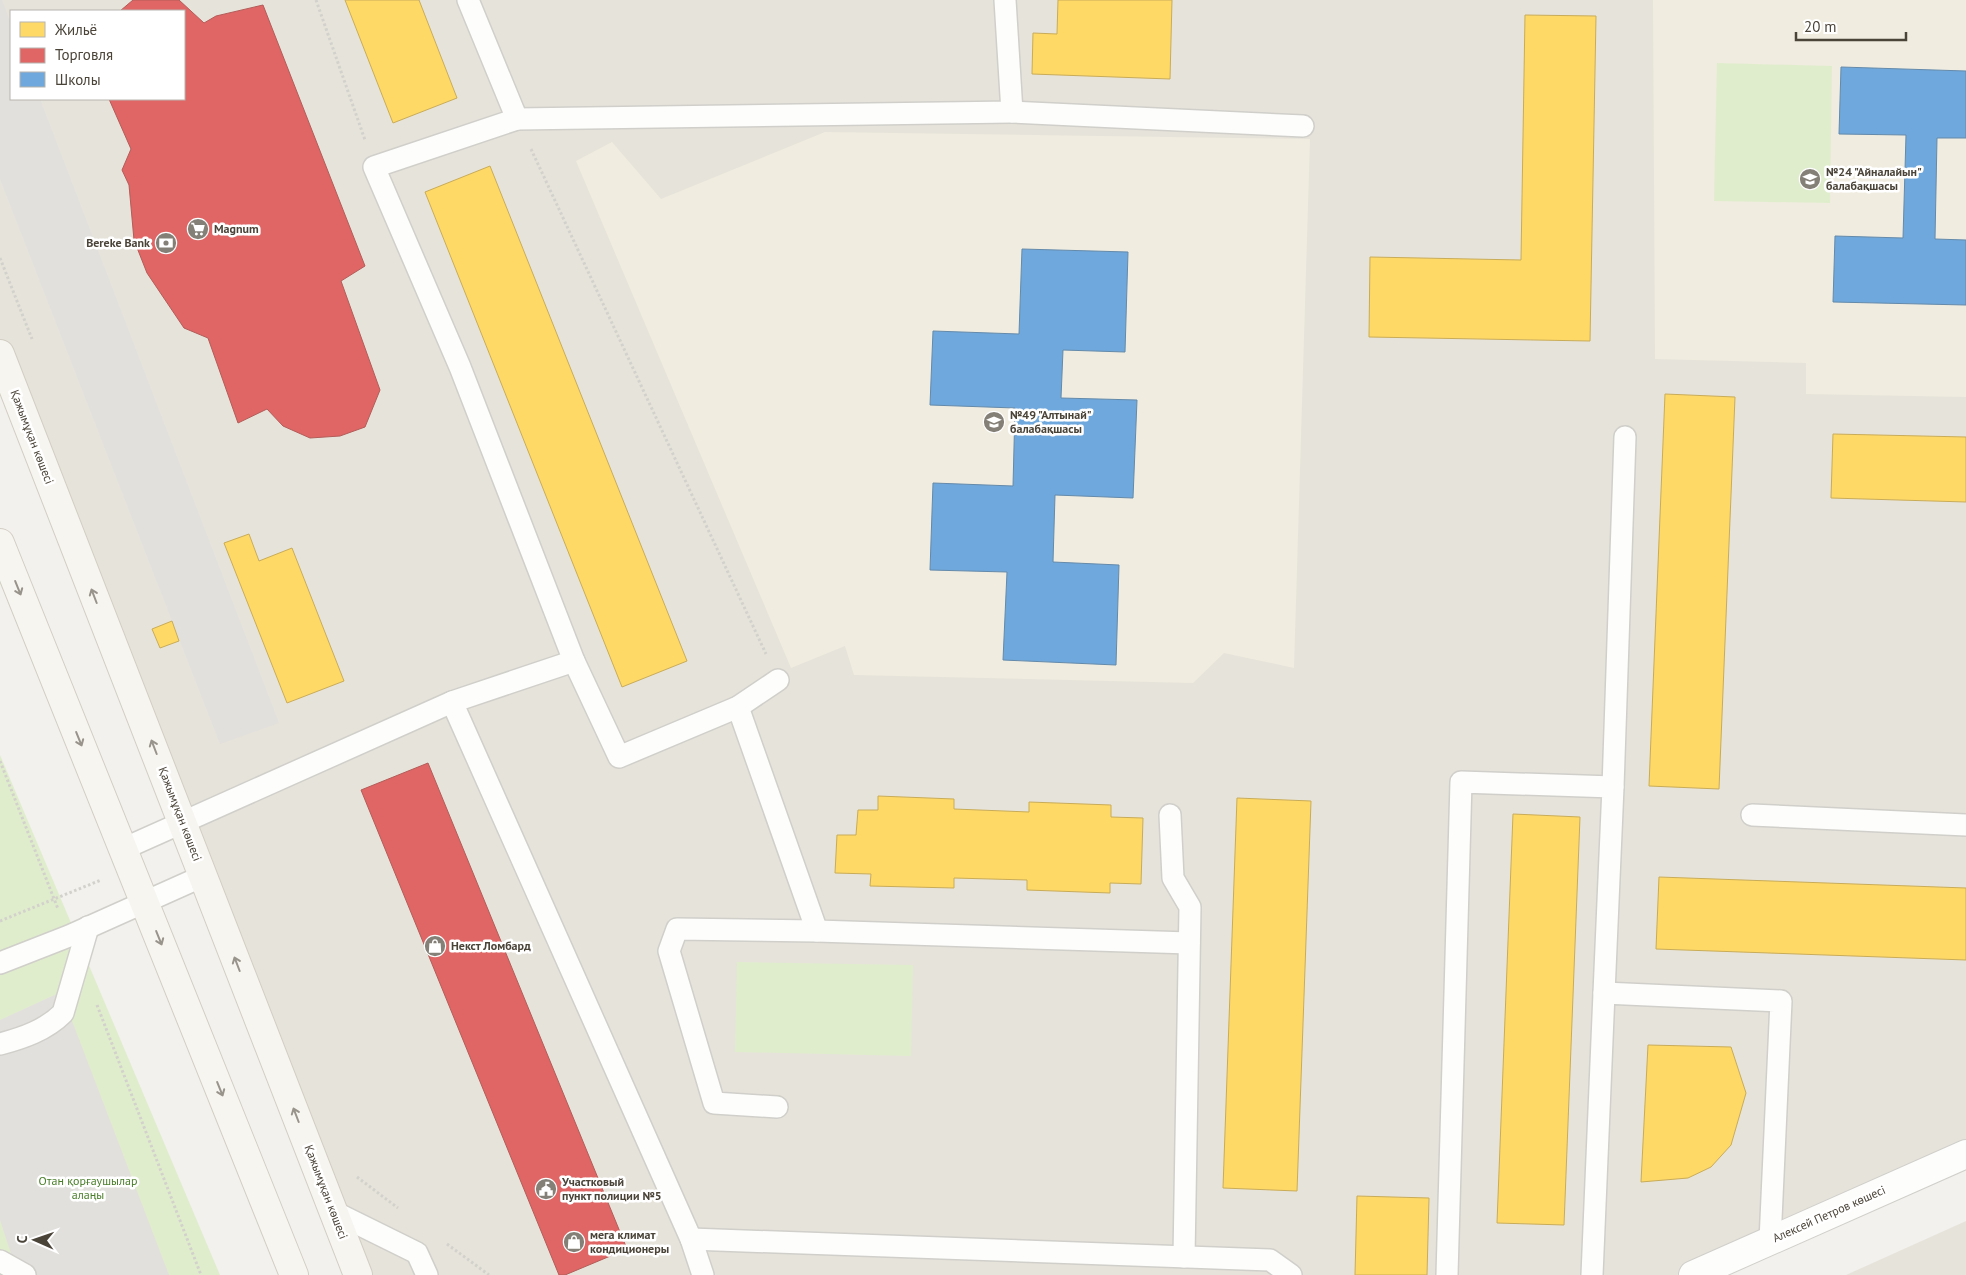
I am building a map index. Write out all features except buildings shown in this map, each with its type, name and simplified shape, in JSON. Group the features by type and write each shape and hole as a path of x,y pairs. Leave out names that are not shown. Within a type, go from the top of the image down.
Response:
{"main road":[{"name":"Қажымұқан көшесі","path":"0,354 358,1275"},
{"path":"0,543 294,1275"}],"street":[{"name":"Алексей Петров көшесі","path":"1693,1275 1966,1154"}],"lane":[{"path":"468,0 517,119"},
{"path":"1004,0 1012,112"},
{"path":"778,680 738,707 619,757 574,661 460,367 374,167 517,119 1012,112 1303,126"},
{"path":"1592,1275 1614,786 1625,437"},
{"path":"127,859 183,822 452,702 574,661"},
{"path":"452,702 691,1239 703,1275"},
{"path":"738,707 817,931"},
{"path":"1447,1275 1461,782 1614,786"},
{"path":"1170,815 1172,878 1190,907 1184,1257"},
{"path":"1752,815 1966,825"},
{"path":"2,959 78,932 203,876"},
{"path":"777,1107 714,1103 669,951 678,929 817,931 1189,943"},
{"path":"0,1044 24,1037 39,1030 54,1022 63,1013 79,956 78,932"},
{"path":"1604,993 1781,1001 1770,1241"},
{"path":"334,1212 417,1253 427,1275"},
{"path":"691,1239 1270,1260 1291,1275"},
{"path":"0,1262 25,1275"}],"path":[{"path":"316,0 374,167"},
{"path":"517,119 778,680"},
{"path":"0,761 55,900 78,932"},
{"path":"0,921 55,900 127,859"},
{"path":"79,956 201,1275"}],"shaded area":[{"path":"0,0 1966,0 1966,1149 1677,1275 358,1275 0,355"},
{"path":"0,0 2,0 10,21 10,100 40,100 279,723 220,744 0,179"},
{"name":"№24 \"Айналайын\" балабақшасы","path":"1653,0 1966,0 1966,397 1806,394 1806,363 1655,359"},
{"name":"№49 \"Алтынай\" балабақшасы","path":"825,132 1310,139 1294,668 1224,653 1193,683 854,675 845,646 791,668 576,161 612,142 661,199"},
{"path":"61,992 169,1275 18,1275 0,1220 0,1020"},
{"path":"1966,1221 1966,1275 1846,1275"}],"green space":[{"path":"1717,63 1832,66 1830,203 1714,201"},
{"name":"Отан қорғаушылар алаңы","path":"0,755 220,1275 0,1275"},
{"path":"737,962 913,965 911,1056 735,1052"}],"place":[{"name":"№24 \"Айналайын\" балабақшасы","path":"1810,179"},
{"name":"Magnum","path":"198,229"},
{"name":"Bereke Bank","path":"166,243"},
{"name":"№49 \"Алтынай\" балабақшасы","path":"994,422"},
{"name":"Некст Ломбард","path":"435,946"},
{"name":"Участковый пункт полиции №5","path":"546,1189"},
{"name":"мега климат кондиционеры","path":"574,1242"}]}
